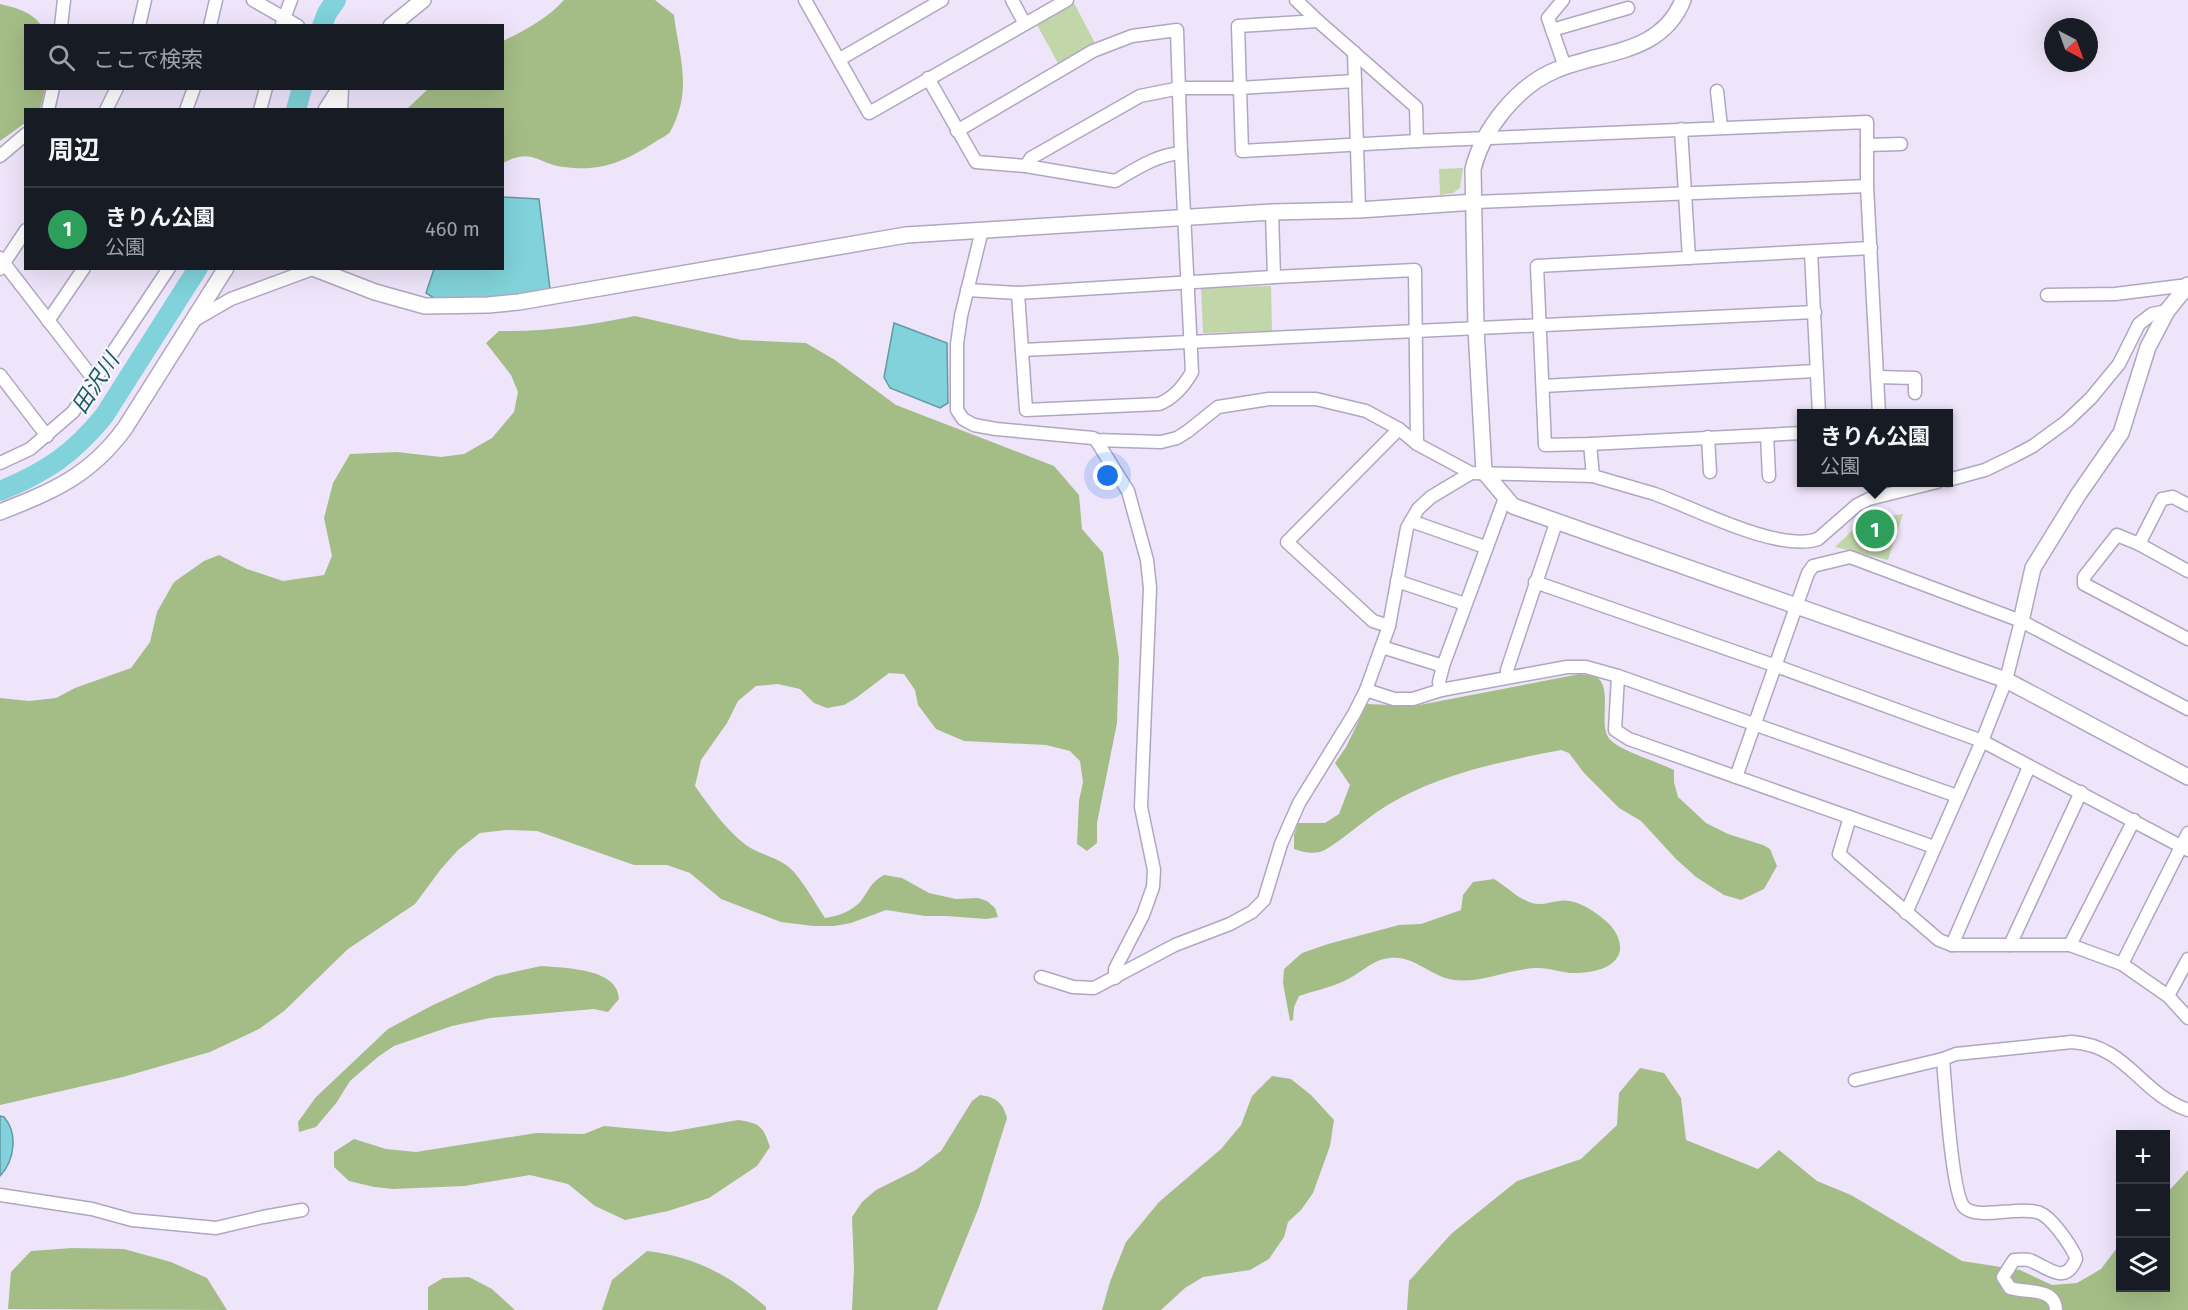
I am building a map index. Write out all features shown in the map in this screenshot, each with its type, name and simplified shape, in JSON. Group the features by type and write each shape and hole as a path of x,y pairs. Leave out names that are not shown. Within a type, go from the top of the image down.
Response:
{"street":[{"path":"61,24 64,0"},
{"path":"139,24 145,0"},
{"path":"210,24 216,0"},
{"path":"253,0 283,21 291,0"},
{"path":"393,24 423,0"},
{"path":"821,0 807,3 869,113 1067,0"},
{"path":"840,59 942,0"},
{"path":"1012,0 1025,24"},
{"path":"1296,0 1416,107 1417,141"},
{"path":"1563,0 1548,18 1565,67"},
{"path":"1477,473 1473,169 1477,152 1508,106 1536,81 1556,70 1636,46 1655,37 1670,24 1683,0"},
{"path":"1552,30 1628,8"},
{"path":"1318,21 1238,26 1242,151 1417,141 1867,122 1879,409"},
{"path":"957,131 1093,51 1132,36 1177,30 1192,372 1186,383 1169,400 1159,404 1026,410 1018,293"},
{"path":"1354,52 1359,210"},
{"path":"928,78 976,162 1026,166 1114,181 1139,166 1168,154 1181,153"},
{"path":"1026,166 1032,158 1140,96 1180,88 1239,88 1355,81"},
{"path":"48,108 53,90"},
{"path":"106,108 116,90"},
{"path":"187,108 193,90"},
{"path":"261,108 265,90"},
{"path":"327,108 340,90"},
{"path":"341,90 341,108"},
{"path":"1717,91 1720,127"},
{"path":"1681,129 1689,258"},
{"path":"0,156 24,136"},
{"path":"1867,145 1901,144"},
{"path":"317,270 375,292 425,306 488,305 519,302 900,236 1272,212 1868,186"},
{"path":"1272,212 1274,277"},
{"path":"982,230 957,344 957,410 963,419 974,425 1096,440 1161,442 1177,438 1218,407 1269,399 1316,399 1366,411 1399,429 1417,444 1477,473 1513,506 2006,680 2188,777"},
{"path":"24,233 1,263 95,381"},
{"path":"1797,433 1545,445 1537,266 1871,248"},
{"path":"1811,252 1819,409"},
{"path":"48,321 83,270"},
{"path":"0,463 30,448 73,412 168,270"},
{"path":"0,512 68,482 103,456 125,428 225,270"},
{"path":"192,321 231,299 311,270"},
{"path":"967,290 1018,293 1415,270 1417,444"},
{"path":"2047,295 2115,294 2188,285"},
{"path":"1906,913 1982,741 2006,680 2032,568 2121,433 2148,347 2167,311 2188,285"},
{"path":"1953,479 1985,470 2033,446 2059,427 2091,398 2119,364 2139,324 2152,314 2167,311"},
{"path":"1022,350 1815,312"},
{"path":"1543,386 1816,371"},
{"path":"0,375 4,388 47,436"},
{"path":"1877,377 1915,378 1915,393"},
{"path":"1389,626 1373,621 1287,542 1399,429"},
{"path":"1767,435 1769,476"},
{"path":"1708,437 1710,472"},
{"path":"1096,440 1128,491 1147,560 1150,588 1141,807 1154,870 1153,887 1143,915 1115,969 1115,978"},
{"path":"1590,444 1593,476"},
{"path":"1041,977 1073,987 1094,988 1175,945 1237,920 1252,912 1264,900 1281,844 1299,803 1354,714 1366,690 1389,626 1407,528 1418,509 1431,497 1477,473 1593,476 1656,495 1768,537 1793,543 1818,539 1857,505 1869,499 1920,487"},
{"path":"2139,544 2162,499 2173,497 2188,505"},
{"path":"1441,690 1439,682 1443,666 1504,498"},
{"path":"1411,521 1485,548"},
{"path":"1507,677 1507,670 1556,522"},
{"path":"2188,571 2139,544 2117,535 2084,577 2084,584 2188,639"},
{"path":"1736,777 1808,573 1814,566 1850,557 2021,621 2188,708"},
{"path":"1398,581 1465,604"},
{"path":"1535,582 1982,741 2185,848"},
{"path":"1382,647 1443,666"},
{"path":"1366,690 1394,699 1413,699 1441,690 1507,677 1586,666 1957,796"},
{"path":"1618,676 1615,730 1629,739 1934,848"},
{"path":"1952,945 2029,767"},
{"path":"2010,945 2081,792"},
{"path":"1850,817 1839,854 1939,940 1952,945 2070,945 2122,964 2168,996 2188,1018"},
{"path":"2070,945 2134,820"},
{"path":"2122,964 2185,848 2188,833"},
{"path":"2168,996 2188,959"},
{"path":"1855,1080 1968,1053 2072,1042 2088,1043 2118,1057 2159,1096 2188,1110"},
{"path":"1943,1059 1955,1182 1961,1203 1973,1212 2013,1209 2031,1211 2042,1214 2051,1222 2075,1255 2076,1259 2072,1269 2067,1272 2056,1272 2026,1259 2014,1260 2003,1278 2010,1288 2047,1294 2056,1304 2056,1310"},
{"path":"0,1195 92,1209 132,1221 216,1228 302,1210"}],"shaded area":[{"path":"564,0 655,0 674,15 683,87 678,115 667,135 633,155 601,167 564,167 528,156 513,158 504,162 504,108 408,108 427,90 504,90 504,40 543,18"},
{"path":"1074,3 1096,45 1059,65 1036,23"},
{"path":"0,4 28,13 40,24 24,24 24,90 45,90 40,108 24,108 24,124 0,141"},
{"path":"1463,168 1460,188 1453,193 1440,195 1439,169"},
{"path":"504,197 539,199 550,289 478,301 434,298 426,293 434,270 504,270"},
{"path":"1271,286 1272,331 1203,333 1201,288"},
{"path":"635,316 741,340 806,343 835,360 896,405 1054,466 1079,495 1082,529 1103,553 1119,658 1117,723 1097,823 1097,843 1087,851 1077,844 1079,801 1083,782 1080,761 1070,751 1046,745 964,741 936,729 918,705 915,690 904,674 889,673 844,705 827,708 814,703 800,689 778,684 756,686 738,701 727,723 701,760 695,786 732,832 752,849 789,867 825,918 854,908 873,884 884,875 902,878 929,893 956,899 978,898 987,901 995,908 998,917 986,919 925,916 886,910 851,923 834,926 781,922 721,899 690,873 667,865 634,865 537,831 506,830 480,833 458,850 415,904 348,949 284,1011 259,1029 210,1052 123,1077 0,1105 0,698 29,701 56,698 75,688 131,668 150,642 157,612 174,582 204,561 219,555 247,569 283,581 324,575 332,556 324,518 333,483 350,454 397,452 441,457 464,454 492,438 514,412 518,392 511,375 486,343 499,331 567,327"},
{"path":"894,323 947,343 948,403 940,408 890,388 884,377"},
{"path":"1903,514 1888,560 1835,547 1863,520"},
{"path":"1580,674 1596,677 1602,684 1605,698 1606,731 1613,742 1628,751 1674,770 1678,797 1706,823 1728,834 1770,849 1777,866 1764,889 1741,900 1724,895 1696,877 1641,821 1619,808 1584,773 1569,753 1561,750 1490,765 1444,779 1400,798 1325,850 1310,853 1294,849 1294,835 1298,823 1325,823 1339,814 1350,785 1335,763 1346,747 1367,704 1414,706"},
{"path":"1494,879 1532,903 1565,901 1591,910 1615,931 1620,946 1618,956 1608,966 1588,972 1570,973 1534,968 1464,980 1446,978 1407,960 1383,959 1342,982 1299,996 1294,1007 1293,1020 1290,1021 1283,983 1284,969 1302,953 1399,925 1421,924 1461,910 1463,895 1473,882"},
{"path":"541,966 576,969 600,975 610,981 619,999 608,1012 594,1009 490,1018 452,1026 394,1046 350,1081 337,1102 316,1127 299,1132 298,1122 316,1097 388,1029 496,976"},
{"path":"1640,1068 1664,1073 1681,1098 1686,1140 1758,1169 1779,1150 1817,1181 1851,1195 1962,1261 2020,1270 2052,1285 2077,1283 2101,1269 2116,1249 2116,1292 2170,1292 2170,1190 2188,1170 2188,1310 1407,1310 1409,1281 1451,1234 1517,1181 1581,1159 1617,1125 1619,1093"},
{"path":"1272,1076 1291,1079 1311,1095 1334,1120 1330,1146 1313,1193 1301,1210 1288,1222 1284,1237 1269,1259 1250,1270 1203,1277 1185,1288 1161,1310 1102,1310 1126,1242 1159,1202 1221,1149 1241,1125 1252,1096"},
{"path":"980,1095 998,1102 1007,1118 979,1207 937,1310 852,1310 854,1269 852,1217 862,1202 876,1190 916,1170 941,1151 972,1101"},
{"path":"0,1116 4,1117 8,1123 13,1146 9,1162 0,1176"},
{"path":"738,1120 756,1124 763,1130 768,1140 770,1147 757,1166 709,1198 668,1211 625,1220 595,1206 568,1184 530,1175 464,1186 393,1189 349,1181 334,1167 334,1152 354,1139 386,1149 416,1152 536,1133 584,1134 604,1126 670,1132"},
{"path":"72,1248 124,1249 171,1262 207,1278 227,1310 8,1309 11,1272 31,1251"},
{"path":"647,1251 680,1258 711,1269 753,1296 766,1307 766,1310 602,1310 612,1280"},
{"path":"469,1277 492,1289 515,1310 428,1310 428,1287 443,1278"}],"waterway":[{"name":"田沢川","path":"323,24 336,0"},
{"name":"田沢川","path":"297,108 301,90"},
{"name":"田沢川","path":"0,491 31,477 58,461 93,429 104,416 197,270"}],"place":[{"name":"きりん公園","path":"1875,529"}]}
